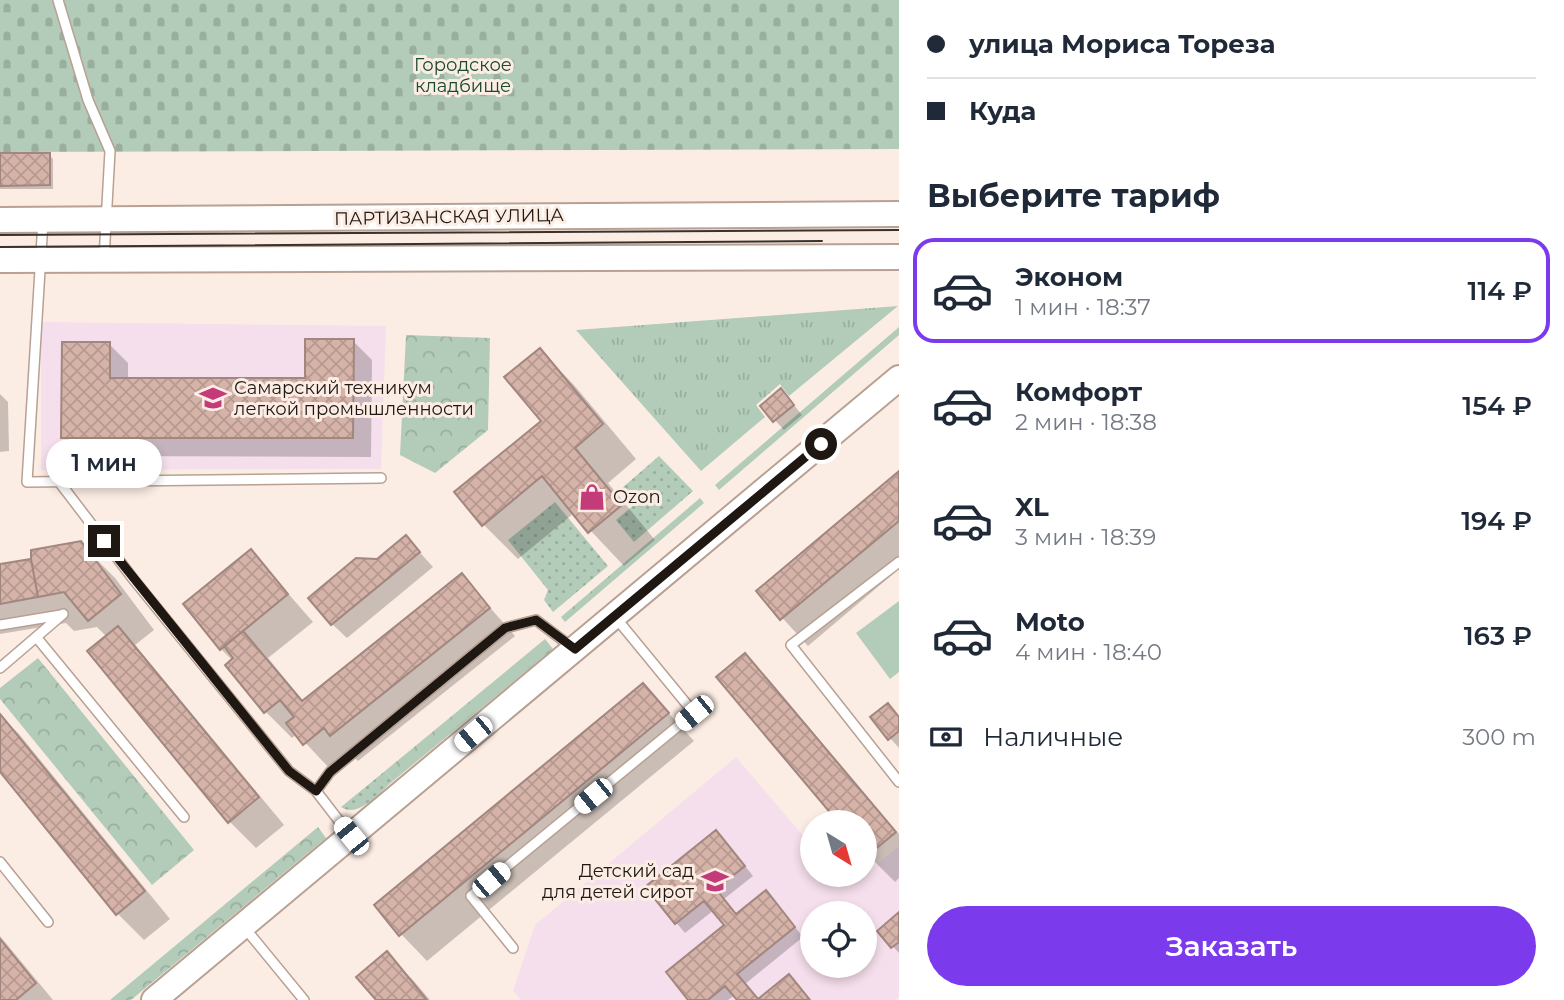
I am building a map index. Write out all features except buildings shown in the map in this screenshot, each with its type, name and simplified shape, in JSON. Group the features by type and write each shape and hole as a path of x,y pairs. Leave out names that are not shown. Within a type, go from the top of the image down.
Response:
{"street":[{"name":"ПАРТИЗАНСКАЯ УЛИЦА","path":"0,220 899,214"},
{"path":"0,260 899,257"},
{"path":"154,1000 899,378"}],"lane":[{"path":"58,0 88,100 110,151 106,183 104,261"},
{"path":"43,219 27,482 381,478"},
{"path":"61,483 134,580 289,771 316,791 351,836"},
{"path":"899,562 791,645 899,782"},
{"path":"0,625 63,614 0,668"},
{"path":"513,948 471,897 694,713 615,616"},
{"path":"316,791 330,772 505,628 536,620 575,649"},
{"path":"37,638 184,817"},
{"path":"0,862 48,922"},
{"path":"243,925 304,1000"}],"shaded area":[{"name":"Самарский техникум легкой промышленности","path":"41,322 386,326 381,469 41,470"},
{"name":"Детский сад для детей сирот","path":"736,757 800,832 800,887 877,887 877,864 899,846 899,997 895,1000 521,1000 513,991 535,925"}],"green space":[{"name":"Городское кладбище","path":"0,0 899,0 899,149 0,152"},
{"path":"898,306 789,396 780,384 756,405 765,417 701,471 576,330"},
{"path":"899,327 899,335 719,490 715,485"},
{"path":"406,335 490,338 488,430 435,473 400,455"},
{"path":"659,456 693,491 634,542 616,520 635,504 622,488"},
{"path":"700,498 704,503 565,622 561,617"},
{"path":"555,502 608,566 553,612 544,600 548,590 508,540"},
{"path":"899,601 899,672 890,679 856,633"},
{"path":"545,639 553,649 393,781 385,771"},
{"path":"38,658 194,850 152,885 0,699 0,688"},
{"path":"385,771 393,781 375,797 354,810 341,807"},
{"path":"318,827 326,838 131,1000 110,1000"}],"tram line":[{"path":"0,235 899,230"},
{"path":"0,247 822,241"}],"place":[{"name":"Самарский техникум легкой промышленности","path":"213,398"},
{"name":"Ozon","path":"592,497"},
{"name":"Детский сад для детей сирот","path":"715,881"}],"route":[{"path":"104,541 289,771 316,791 330,772 505,628 536,620 575,649 821,444"}]}
